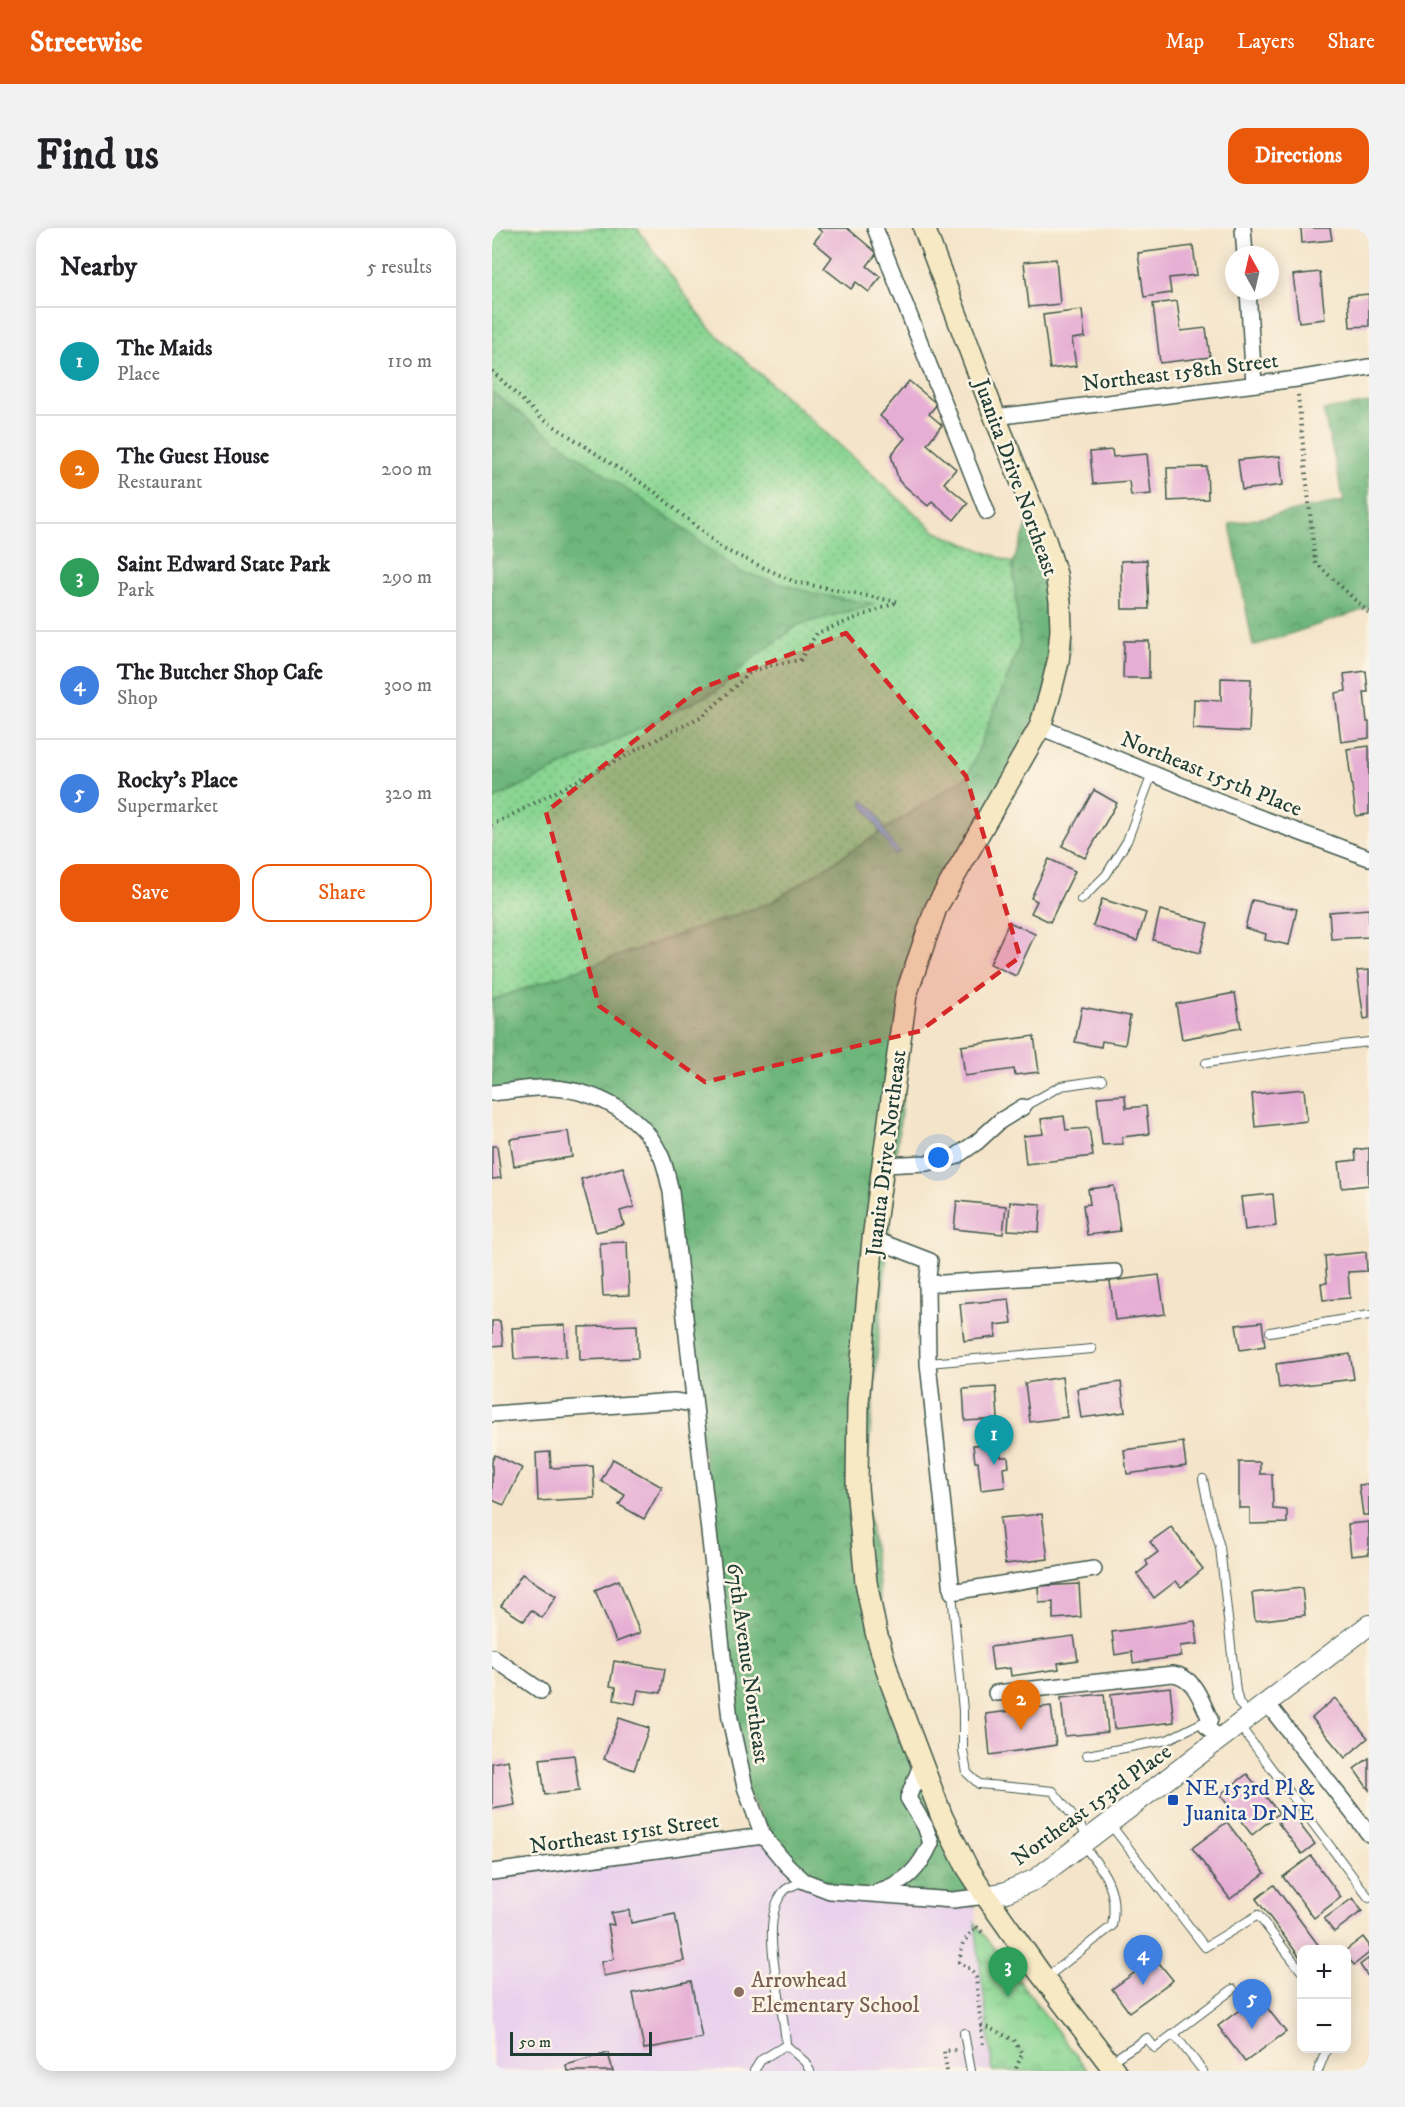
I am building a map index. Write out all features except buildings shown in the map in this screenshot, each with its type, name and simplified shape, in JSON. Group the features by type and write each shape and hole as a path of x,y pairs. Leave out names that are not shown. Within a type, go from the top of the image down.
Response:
{"main road":[{"name":"Juanita Drive Northeast","path":"924,228 995,417 1044,537 1056,574 1061,630 1058,662 1040,727 936,908 906,995 873,1239 858,1403 857,1487 866,1582 876,1632 890,1680 921,1765 942,1816 967,1867 1045,1979 1112,2067"}],"street":[{"path":"875,228 987,512"},
{"path":"1243,228 1244,246"},
{"path":"1249,300 1254,384"},
{"name":"Northeast 158th Street","path":"995,417 1369,367"},
{"name":"Northeast 155th Place","path":"1040,727 1272,822 1361,857 1369,858"},
{"name":"67th Avenue Northeast","path":"492,1094 539,1088 574,1091 605,1101 624,1113 646,1132 661,1156 671,1192 730,1719 745,1787 763,1836 804,1881 830,1891 953,1900 986,1896"},
{"path":"882,1165 927,1163 955,1157 977,1142 1000,1121 1023,1107"},
{"path":"873,1239 930,1261 927,1284 928,1363 952,1592 1094,1569"},
{"path":"927,1284 1114,1272"},
{"path":"492,1414 674,1401 694,1404"},
{"name":"Northeast 153rd Place","path":"986,1896 1006,1893 1035,1879 1369,1624"},
{"path":"492,1656 541,1691"},
{"path":"996,1694 1173,1674 1187,1678 1210,1719 1208,1727 1219,1739"},
{"path":"1266,1702 1369,1834"},
{"name":"67th Avenue Northeast","path":"867,1894 895,1886 915,1870 931,1844 925,1826 908,1798 921,1765"},
{"name":"Northeast 151st Street","path":"492,1872 763,1836"}],"lane":[{"path":"1081,900 1106,874 1127,841 1152,774"},
{"path":"1206,1063 1369,1042"},
{"path":"1023,1107 1062,1086 1102,1080"},
{"path":"1270,1332 1369,1315"},
{"path":"928,1363 1092,1349"},
{"path":"1203,1479 1220,1547 1236,1691 1243,1720 1369,1898"},
{"path":"952,1592 963,1711 963,1750 967,1773 980,1784 1053,1791 1106,1874 1110,1886 1114,1913 1112,1926 1045,1979"},
{"path":"1087,1755 1167,1740 1210,1719"},
{"path":"1109,1823 1205,1947 1258,1915 1297,1966"},
{"path":"804,1881 784,1889 776,1904 771,1931 772,1956 786,2026 786,2045 805,2062 810,2071"},
{"path":"1112,2067 1147,2038 1155,2048 1233,1989"},
{"path":"964,2032 971,2071"},
{"path":"1174,2034 1203,2071"},
{"path":"754,2071 761,2060 786,2045"},
{"path":"1318,2071 1325,2053"}],"path":[{"path":"492,372 540,417 655,492 723,549 795,582 898,602 817,633 800,660 752,671 704,715 492,825"},
{"path":"1298,394 1315,562 1369,614"},
{"path":"982,1932 976,1926 963,1943 959,1962 970,1969 976,1978 982,2046"},
{"path":"972,2024 989,2028 1014,2040 1023,2054 1015,2071"},
{"path":"947,2071 944,2051 963,2049"}],"highlighted area":[{"path":"846,633 966,776 1020,957 920,1031 705,1082 599,1006 546,812 697,690"}],"shaded area":[{"name":"Arrowhead Elementary School","path":"763,1833 829,1892 975,1906 995,2071 492,2071 492,1873"}],"green space":[{"path":"492,228 637,228 709,328 936,532 1013,563 1020,645 968,776 772,902 492,1000"},
{"path":"492,392 582,459 678,524 737,571 816,594 875,604 798,625 751,660 715,692 492,800"},
{"path":"1369,403 1369,608 1253,646 1230,524 1344,501 1323,410"},
{"path":"1037,499 1070,649 936,908 914,994 895,1166 865,1486 891,1679 975,1906 829,1892 787,1865 745,1787 671,1192 646,1132 574,1091 492,1093 492,1000 772,902 968,776 1020,645 1013,563"},
{"path":"975,1923 1088,2071 993,2071"}],"water":[{"path":"863,800 875,810 890,841 899,852 895,854 890,848 863,806"}],"place":[{"name":"The Maids","path":"994,1465"},
{"name":"The Guest House","path":"1021,1730"},
{"name":"NE 153rd Pl & Juanita Dr NE","path":"1173,1800"},
{"name":"The Butcher Shop Cafe","path":"1143,1985"},
{"name":"Arrowhead Elementary School","path":"739,1992"},
{"name":"Saint Edward State Park","path":"1008,1997"},
{"name":"Rocky's Place","path":"1252,2029"}]}
